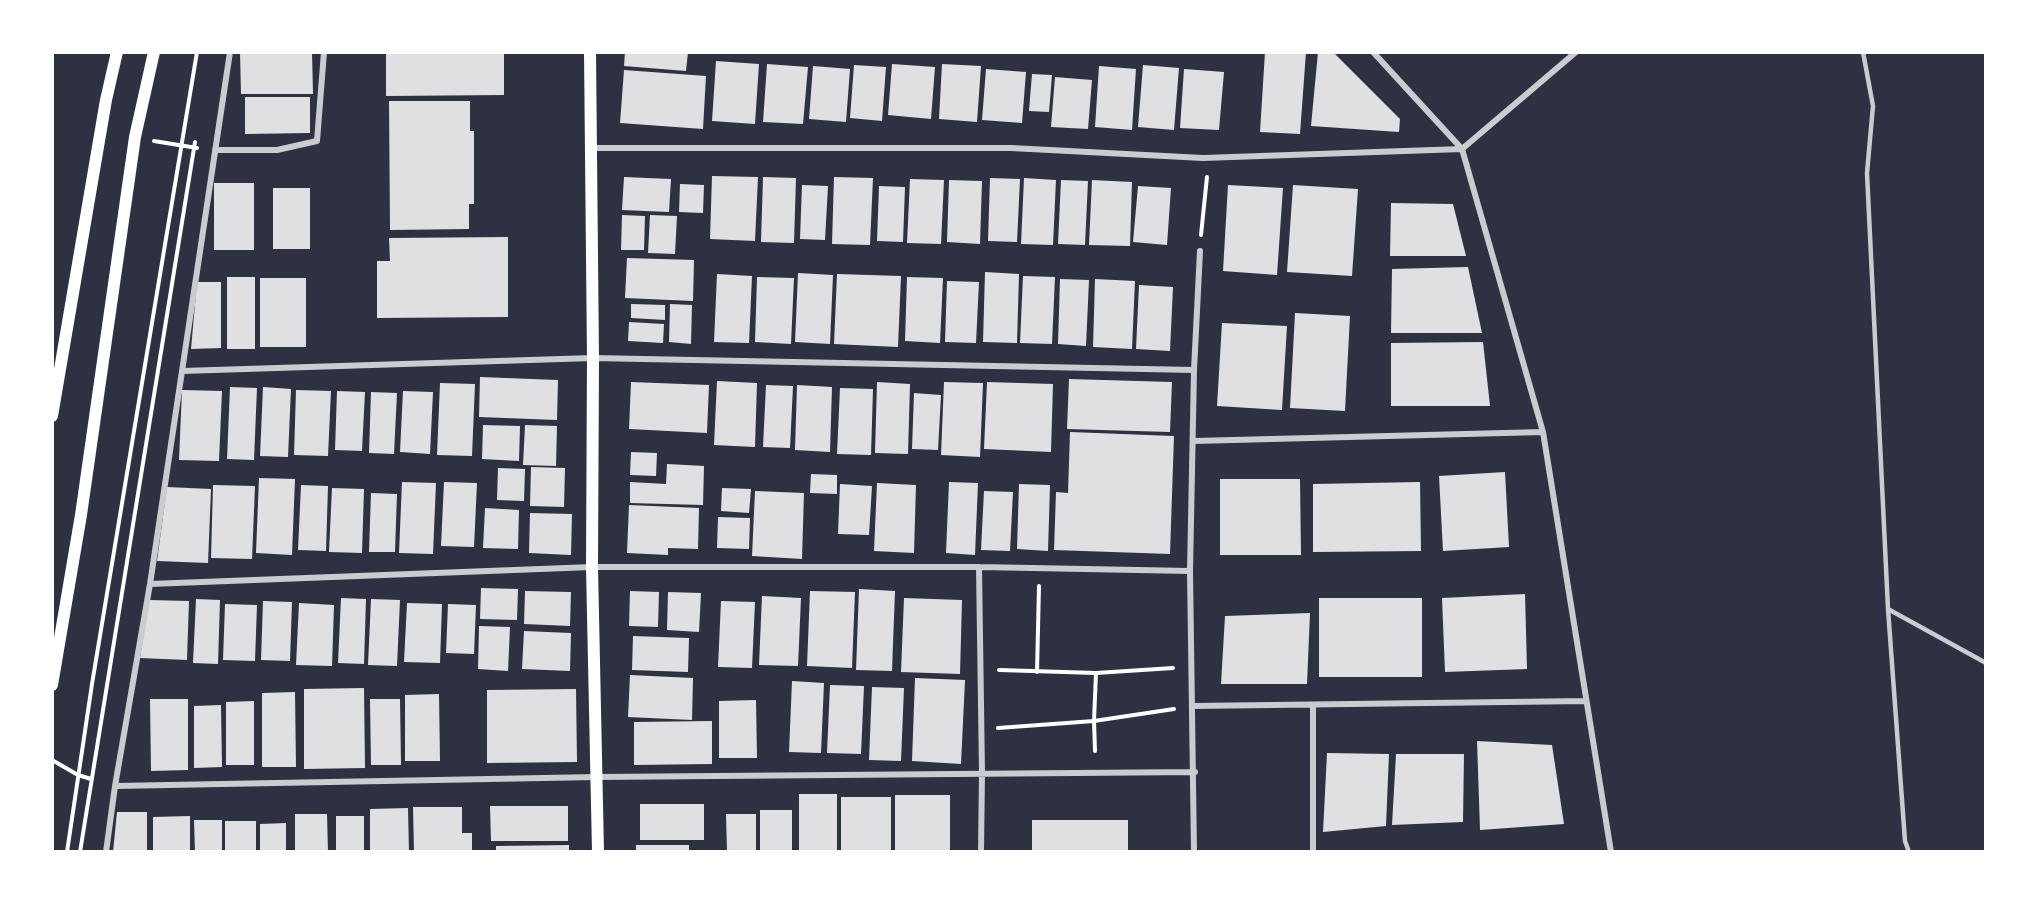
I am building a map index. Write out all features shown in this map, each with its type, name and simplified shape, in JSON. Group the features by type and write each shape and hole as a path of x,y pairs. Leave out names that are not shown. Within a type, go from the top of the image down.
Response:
{"main road":[{"path":"52,416 106,100 117,52"},
{"path":"52,685 81,515 135,138 154,52"},
{"path":"590,52 593,358 592,567 598,852"}],"street":[{"path":"106,852 115,786 150,584 230,52"},
{"path":"215,150 277,150 317,141 324,52"},
{"path":"1373,52 1462,149 1543,432 1611,852"},
{"path":"590,148 1011,148 1209,157 1462,149 1576,52"},
{"path":"1194,852 1195,772 1190,571 1194,370 1200,251"},
{"path":"182,371 593,358 1194,370"},
{"path":"1194,441 1543,432"},
{"path":"150,584 592,567 979,567 1190,571"},
{"path":"979,567 981,852"},
{"path":"1192,705 1586,701"},
{"path":"1313,705 1313,852"},
{"path":"115,786 597,777 1195,772"}],"lane":[{"path":"1863,52 1873,106 1868,173 1888,609 1905,841 1909,852"},
{"path":"1888,609 1986,663"}],"path":[{"path":"67,852 197,52"},
{"path":"80,852 196,137"},
{"path":"135,138 215,150"},
{"path":"1200,251 1209,157"},
{"path":"1037,672 1039,586"},
{"path":"997,670 1096,673 1192,666"},
{"path":"1095,751 1096,673"},
{"path":"998,728 1094,722 1192,705"},
{"path":"52,760 78,775 115,786"}],"building":[{"path":"240,52 312,52 313,94 241,94"},
{"path":"386,52 504,52 504,95 386,96"},
{"path":"625,52 688,52 686,71 624,66"},
{"path":"1265,52 1306,52 1300,134 1260,132"},
{"path":"1318,52 1333,52 1400,119 1399,132 1311,126"},
{"path":"716,61 759,64 755,124 712,121"},
{"path":"767,64 808,67 803,124 763,122"},
{"path":"892,64 935,67 931,119 888,115"},
{"path":"942,64 981,66 977,122 939,119"},
{"path":"854,65 886,67 882,121 850,118"},
{"path":"1143,65 1179,68 1174,130 1138,127"},
{"path":"813,66 850,69 846,122 809,119"},
{"path":"1099,66 1136,69 1132,130 1095,127"},
{"path":"986,69 1026,72 1022,123 982,120"},
{"path":"1184,69 1224,72 1219,130 1180,128"},
{"path":"624,70 706,76 703,129 620,123"},
{"path":"1032,74 1052,75 1049,112 1029,111"},
{"path":"1055,77 1092,80 1088,129 1051,127"},
{"path":"245,97 310,97 310,133 245,134"},
{"path":"389,101 470,101 470,131 474,131 474,204 469,204 469,229 390,230"},
{"path":"712,176 758,177 755,241 710,239"},
{"path":"624,177 671,179 669,212 622,210"},
{"path":"763,177 796,178 794,243 761,242"},
{"path":"834,177 873,178 870,245 832,244"},
{"path":"990,178 1020,179 1017,242 988,241"},
{"path":"1024,178 1056,180 1053,245 1021,244"},
{"path":"910,179 944,180 941,244 907,243"},
{"path":"949,180 982,181 980,244 947,242"},
{"path":"1061,180 1088,181 1085,245 1058,244"},
{"path":"1092,180 1132,182 1130,246 1089,245"},
{"path":"214,183 254,183 254,250 214,250"},
{"path":"680,184 704,185 703,213 679,212"},
{"path":"802,185 828,186 825,240 800,239"},
{"path":"1228,185 1283,188 1277,275 1223,271"},
{"path":"1293,185 1358,189 1352,276 1287,272"},
{"path":"879,186 905,187 903,242 877,241"},
{"path":"1138,186 1171,188 1167,245 1133,242"},
{"path":"273,188 310,188 310,249 273,249"},
{"path":"1391,203 1453,204 1466,256 1390,256"},
{"path":"622,215 645,216 644,250 621,250"},
{"path":"650,215 677,216 675,254 648,253"},
{"path":"508,237 508,317 377,318 377,261 390,261 389,238"},
{"path":"627,258 694,260 693,301 625,298"},
{"path":"1468,267 1482,333 1391,333 1392,269"},
{"path":"985,272 1019,274 1017,343 983,342"},
{"path":"798,273 833,275 830,344 795,342"},
{"path":"717,274 752,276 749,343 714,342"},
{"path":"837,274 901,276 898,347 834,344"},
{"path":"1023,276 1055,277 1052,344 1020,343"},
{"path":"227,277 255,277 255,349 227,349"},
{"path":"757,277 794,278 791,344 755,342"},
{"path":"907,277 943,278 940,343 905,341"},
{"path":"260,278 306,278 306,347 260,347"},
{"path":"1060,279 1089,280 1086,346 1058,344"},
{"path":"1095,279 1135,281 1132,349 1093,347"},
{"path":"947,281 979,282 976,343 945,342"},
{"path":"197,282 221,282 221,348 191,349"},
{"path":"1139,285 1173,287 1170,351 1136,349"},
{"path":"631,304 665,305 665,320 631,318"},
{"path":"670,304 692,305 691,344 669,342"},
{"path":"1295,313 1350,316 1345,411 1290,408"},
{"path":"629,322 664,324 663,343 628,341"},
{"path":"1222,323 1287,326 1282,410 1217,406"},
{"path":"1483,342 1490,406 1391,406 1391,343"},
{"path":"480,377 558,380 557,420 479,417"},
{"path":"1069,379 1172,382 1170,432 1067,429"},
{"path":"717,381 757,383 755,447 714,445"},
{"path":"631,382 709,385 707,433 629,429"},
{"path":"877,382 910,384 908,454 875,453"},
{"path":"944,382 983,383 980,457 941,455"},
{"path":"987,382 1053,384 1051,452 984,449"},
{"path":"440,383 475,384 472,456 437,455"},
{"path":"766,385 793,386 790,448 763,447"},
{"path":"797,385 832,387 830,452 795,450"},
{"path":"230,387 257,388 254,460 227,459"},
{"path":"263,387 291,389 288,457 260,456"},
{"path":"840,388 873,389 871,455 837,454"},
{"path":"182,390 222,391 219,461 179,460"},
{"path":"296,390 331,391 328,456 294,455"},
{"path":"337,391 365,392 362,451 335,450"},
{"path":"403,391 433,392 430,454 400,452"},
{"path":"371,392 397,393 394,454 369,453"},
{"path":"914,393 941,395 938,450 912,449"},
{"path":"483,425 520,426 519,461 482,459"},
{"path":"525,425 557,426 556,466 523,465"},
{"path":"1070,432 1174,436 1170,554 1054,550 1056,492 1068,493"},
{"path":"631,452 657,453 656,476 630,475"},
{"path":"667,464 704,466 703,505 630,503 630,482 666,484"},
{"path":"531,467 565,468 564,507 530,506"},
{"path":"498,468 525,469 524,501 497,500"},
{"path":"1505,472 1509,547 1443,551 1439,476"},
{"path":"811,474 837,475 837,494 810,493"},
{"path":"259,478 295,479 292,555 256,553"},
{"path":"1220,479 1300,479 1301,555 1220,555"},
{"path":"402,482 436,483 433,554 399,553"},
{"path":"444,482 477,483 474,547 441,546"},
{"path":"949,482 978,483 975,555 946,553"},
{"path":"1420,482 1421,551 1313,552 1313,484"},
{"path":"877,483 916,485 914,553 874,551"},
{"path":"840,484 872,486 869,535 838,534"},
{"path":"1019,484 1050,485 1048,551 1017,549"},
{"path":"213,485 255,486 252,559 211,558"},
{"path":"301,485 328,486 326,551 298,550"},
{"path":"167,487 211,489 208,563 157,561"},
{"path":"332,488 364,489 362,553 329,552"},
{"path":"722,488 751,489 749,513 721,511"},
{"path":"755,491 804,493 802,559 752,556"},
{"path":"984,491 1013,492 1010,551 981,550"},
{"path":"371,493 397,494 395,552 369,552"},
{"path":"629,505 699,508 698,549 668,548 668,555 627,553"},
{"path":"485,508 519,510 518,549 483,548"},
{"path":"530,513 572,514 571,555 529,553"},
{"path":"718,517 750,518 749,549 717,548"},
{"path":"481,588 518,589 517,620 480,619"},
{"path":"859,589 895,591 892,671 856,670"},
{"path":"525,591 571,592 570,626 524,624"},
{"path":"630,591 659,592 658,627 629,626"},
{"path":"810,591 855,592 852,668 807,666"},
{"path":"668,592 701,593 699,632 667,630"},
{"path":"1525,594 1527,669 1445,672 1442,598"},
{"path":"762,596 801,598 798,666 759,665"},
{"path":"341,598 366,599 364,664 338,663"},
{"path":"904,598 962,600 960,674 901,672"},
{"path":"1319,598 1422,598 1422,677 1319,677"},
{"path":"196,599 220,600 218,664 193,663"},
{"path":"371,599 400,600 397,666 368,665"},
{"path":"149,600 189,601 187,660 140,658"},
{"path":"263,601 292,602 290,661 261,660"},
{"path":"721,601 755,602 752,668 718,667"},
{"path":"299,603 334,605 332,666 296,665"},
{"path":"407,603 442,604 440,663 404,662"},
{"path":"225,604 257,605 255,661 223,660"},
{"path":"448,604 476,605 474,654 446,653"},
{"path":"1310,613 1307,684 1221,684 1225,616"},
{"path":"479,626 510,627 508,671 478,669"},
{"path":"524,631 571,633 570,671 522,669"},
{"path":"633,636 689,638 688,672 632,670"},
{"path":"630,675 693,678 692,720 628,717"},
{"path":"915,678 965,680 961,764 912,761"},
{"path":"792,681 824,683 821,753 789,752"},
{"path":"830,685 864,686 861,754 827,753"},
{"path":"872,687 904,688 901,761 869,760"},
{"path":"364,688 365,768 304,769 304,689"},
{"path":"576,689 577,762 487,763 487,690"},
{"path":"295,692 296,767 262,767 262,693"},
{"path":"439,694 440,761 405,761 405,695"},
{"path":"150,699 188,699 188,770 151,771"},
{"path":"370,699 400,699 401,765 371,765"},
{"path":"756,700 757,758 719,758 719,701"},
{"path":"254,701 254,765 226,765 226,702"},
{"path":"221,705 222,767 194,768 194,706"},
{"path":"712,721 712,764 634,765 634,722"},
{"path":"1477,741 1552,745 1564,824 1480,830"},
{"path":"1327,753 1389,754 1386,826 1323,832"},
{"path":"1396,754 1464,754 1463,822 1392,825"},
{"path":"799,794 837,794 837,852 799,852"},
{"path":"895,795 950,795 950,852 895,852"},
{"path":"841,797 891,797 891,852 841,852"},
{"path":"640,804 704,804 704,840 640,840"},
{"path":"490,806 568,806 568,841 491,841"},
{"path":"413,807 462,807 462,833 472,833 472,852 414,852"},
{"path":"408,808 409,852 370,852 370,809"},
{"path":"760,810 792,810 792,852 760,852"},
{"path":"117,812 147,812 147,852 113,852"},
{"path":"295,814 327,814 328,852 295,852"},
{"path":"726,814 756,814 756,852 727,852"},
{"path":"190,816 190,852 153,852 153,817"},
{"path":"336,816 364,816 364,852 336,852"},
{"path":"194,820 222,820 222,852 195,852"},
{"path":"1032,820 1128,820 1128,852 1032,852"},
{"path":"225,821 256,821 256,852 225,852"},
{"path":"286,823 286,852 260,852 260,824"},
{"path":"569,845 569,852 496,852 496,846"},
{"path":"636,845 689,845 689,852 636,852"}]}
